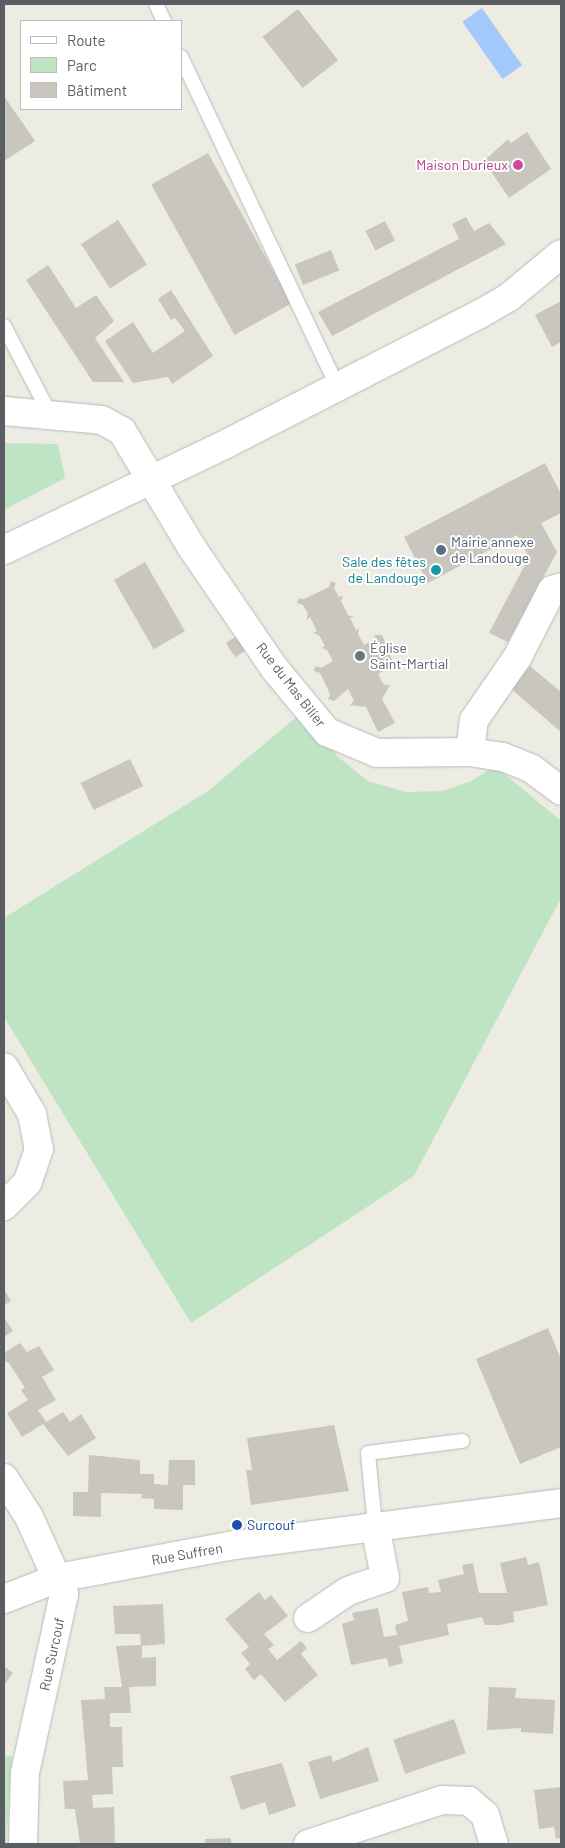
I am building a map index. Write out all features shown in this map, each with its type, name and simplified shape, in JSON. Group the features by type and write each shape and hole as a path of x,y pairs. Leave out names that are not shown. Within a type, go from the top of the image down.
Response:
{"street":[{"path":"4,550 150,481 480,314 508,297 561,254"},
{"name":"Rue du Mas Bilier","path":"4,411 49,412 102,420 122,431 150,481 275,669 328,732 377,753 470,752 503,757 532,769 561,792"},
{"path":"470,752 474,720 517,658 552,590 561,587"},
{"path":"4,1067 32,1114 39,1150 27,1183 4,1206"},
{"name":"Rue Surcouf","path":"4,1478 29,1517 64,1594 24,1774 23,1844"},
{"name":"Rue Suffren","path":"4,1599 58,1578 235,1545 375,1525 561,1503"},
{"path":"308,1618 348,1591 385,1578 375,1525"},
{"path":"308,1844 370,1821 442,1800 469,1801 485,1815 494,1844"}],"lane":[{"path":"156,4 164,20"},
{"path":"182,59 337,386"},
{"path":"4,326 49,412"},
{"path":"375,1525 368,1453 462,1442"}],"green space":[{"path":"4,443 58,444 65,478 4,510"},
{"path":"306,709 337,756 368,781 406,792 443,791 471,781 495,766 561,821 561,898 414,1176 191,1323 4,1017 4,918 208,791"},
{"path":"12,1755 6,1844 4,1844 4,1757"}],"water":[{"path":"482,8 522,65 502,79 462,22"}],"building":[{"path":"298,9 338,60 303,88 263,37"},
{"path":"4,96 35,141 4,161"},
{"name":"Maison Durieux","path":"527,132 551,169 509,198 484,161 508,139 511,143"},
{"path":"208,153 291,303 235,335 151,185"},
{"path":"466,217 474,231 489,223 506,244 332,336 318,312 459,239 452,224"},
{"path":"118,220 147,264 110,288 81,244"},
{"path":"385,221 395,241 375,251 365,231"},
{"path":"331,250 339,270 303,285 295,265"},
{"path":"48,265 76,308 96,295 114,321 95,338 124,382 93,382 26,280"},
{"path":"171,290 213,356 172,384 168,377 133,383 105,341 133,322 153,353 185,331 175,318 171,320 158,299"},
{"path":"561,301 561,342 552,347 535,315"},
{"name":"Sale des fêtes de Landouge","path":"545,463 561,494 561,513 541,523 557,552 508,642 489,633 529,557 517,535 428,583 404,537"},
{"path":"145,562 185,631 154,649 114,580"},
{"name":"Église Saint-Martial","path":"331,581 336,583 334,588 339,597 343,596 341,601 348,615 354,617 350,618 356,630 359,628 358,634 364,645 376,639 374,635 382,635 393,662 397,664 396,668 391,667 378,674 384,685 390,685 382,699 395,723 378,732 366,707 350,705 354,701 348,689 334,701 328,699 330,694 320,673 314,671 315,666 321,668 333,661 327,650 322,648 325,646 319,635 313,633 317,631 310,617 306,620 308,614 303,605 297,603 299,598 304,599 329,587"},
{"path":"246,630 255,644 235,657 226,643"},
{"path":"530,666 561,692 561,732 511,689"},
{"path":"130,759 143,786 94,810 81,783"},
{"path":"4,1289 11,1301 4,1305"},
{"path":"4,1317 13,1331 4,1337"},
{"path":"548,1328 561,1359 561,1447 520,1464 476,1359"},
{"path":"20,1343 27,1352 39,1346 54,1370 42,1377 56,1400 38,1410 46,1422 63,1412 70,1422 81,1414 96,1438 68,1456 43,1424 22,1437 7,1413 28,1400 21,1390 25,1388 9,1363 4,1361 4,1353"},
{"path":"334,1425 349,1491 251,1505 246,1470 252,1470 247,1438"},
{"path":"89,1455 140,1460 140,1474 154,1474 154,1484 168,1485 169,1460 195,1460 195,1485 183,1485 183,1510 154,1509 154,1499 141,1498 142,1494 101,1493 101,1517 73,1516 73,1492 88,1492"},
{"path":"526,1557 528,1565 539,1562 548,1605 513,1612 514,1622 500,1625 485,1625 482,1617 447,1624 449,1635 399,1646 403,1663 389,1667 387,1658 351,1665 342,1624 354,1620 352,1613 378,1608 384,1637 397,1635 395,1625 408,1621 402,1592 428,1587 429,1593 441,1592 438,1580 464,1574 462,1565 473,1563 479,1593 507,1593 500,1563"},
{"path":"259,1592 265,1600 271,1595 288,1616 264,1634 274,1645 268,1649 277,1660 301,1641 307,1648 301,1654 318,1675 285,1702 261,1674 254,1680 245,1669 250,1664 241,1653 249,1647 225,1619"},
{"path":"163,1604 165,1644 142,1646 142,1658 156,1657 156,1686 129,1687 131,1713 110,1713 110,1727 122,1727 123,1767 112,1767 113,1794 92,1795 93,1808 114,1807 115,1844 80,1844 75,1809 65,1809 63,1781 88,1780 81,1700 105,1699 104,1687 122,1687 116,1646 141,1645 140,1634 115,1634 113,1606"},
{"path":"4,1666 13,1673 4,1685"},
{"path":"489,1687 516,1688 515,1698 555,1700 553,1734 521,1732 521,1728 487,1730"},
{"path":"454,1719 466,1753 405,1774 393,1740"},
{"path":"368,1747 379,1781 320,1799 308,1762 331,1755 333,1762"},
{"path":"282,1763 296,1806 269,1815 265,1802 241,1810 230,1776"},
{"path":"561,1787 561,1838 556,1839 554,1827 539,1829 534,1790"},
{"path":"231,1838 231,1844 205,1844 205,1839"}],"place":[{"name":"Maison Durieux","path":"518,165"},
{"name":"Mairie annexe de Landouge","path":"441,550"},
{"name":"Sale des fêtes de Landouge","path":"436,570"},
{"name":"Église Saint-Martial","path":"360,656"},
{"name":"Surcouf","path":"237,1525"}]}
